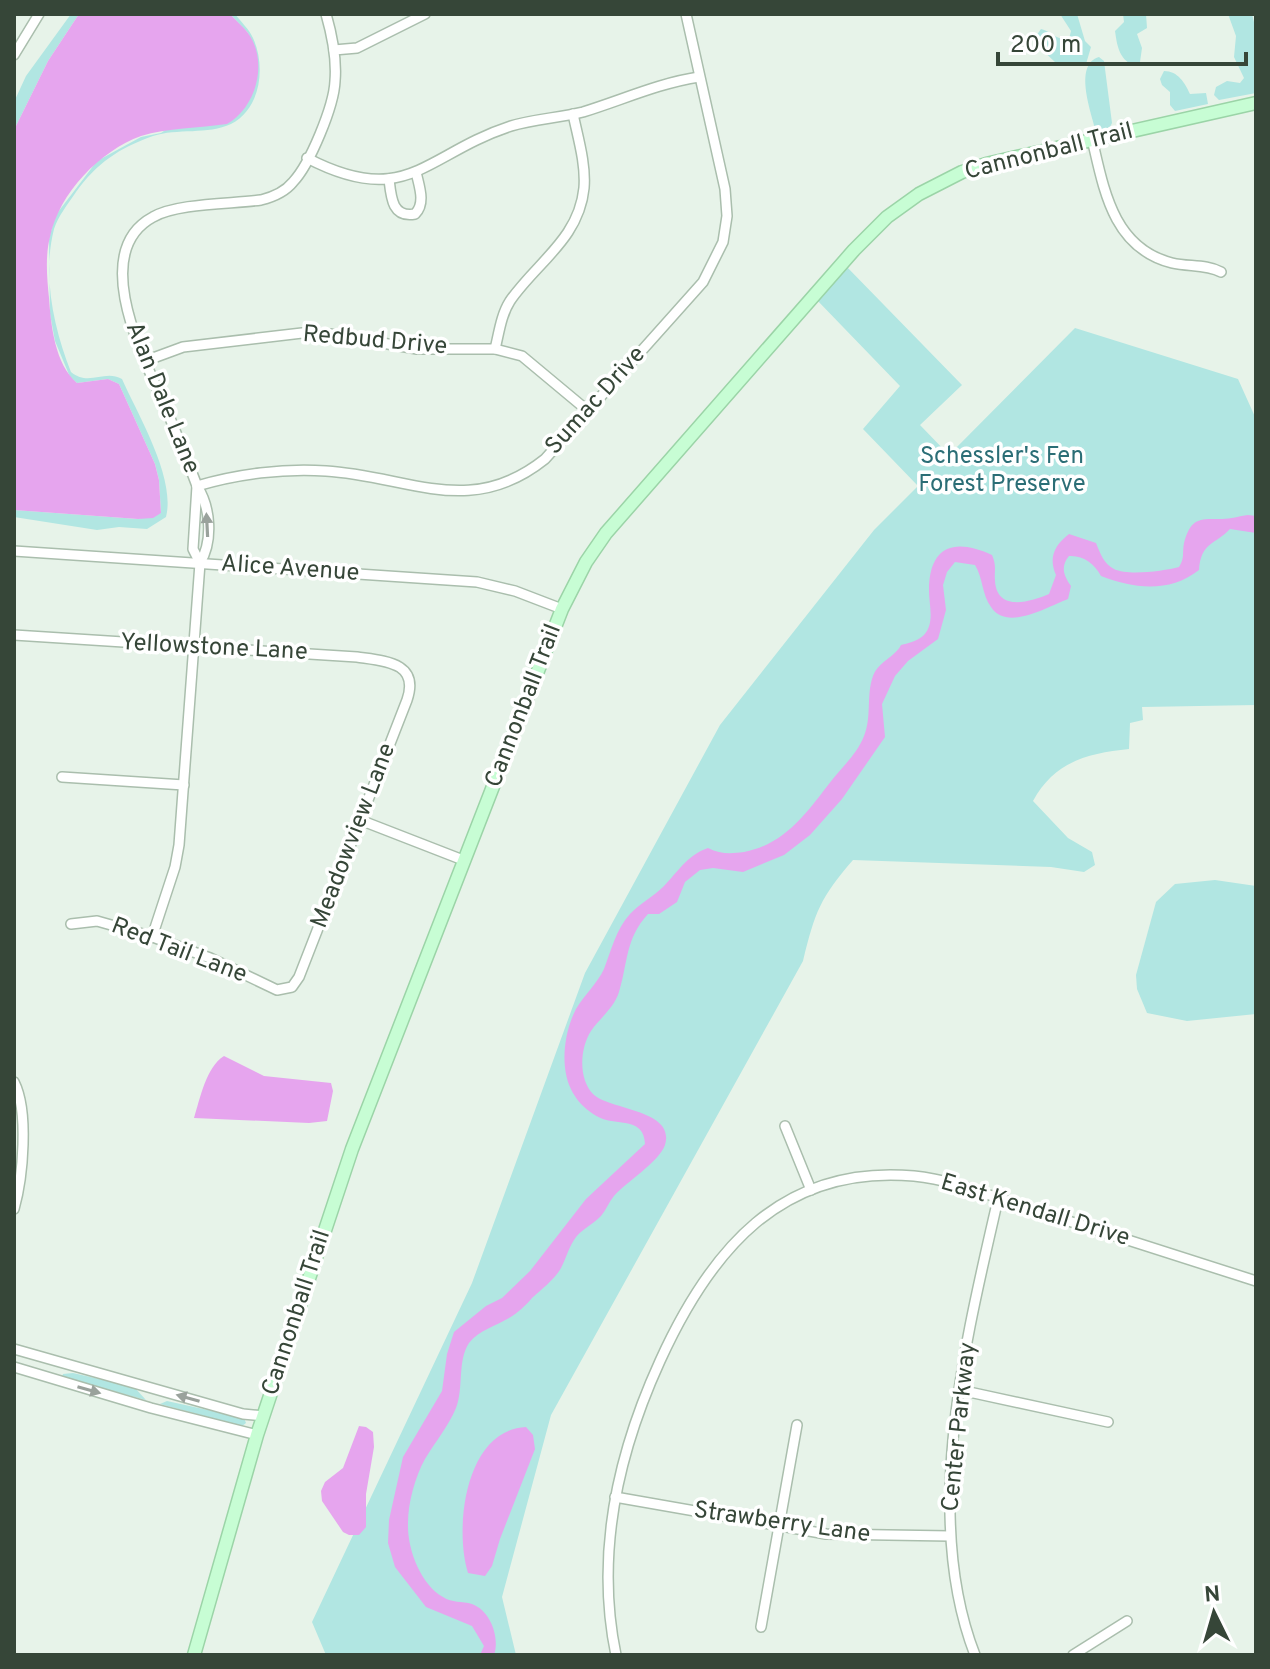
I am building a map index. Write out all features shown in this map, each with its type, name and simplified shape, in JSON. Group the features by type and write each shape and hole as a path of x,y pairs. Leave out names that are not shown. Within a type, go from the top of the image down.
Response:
{"main road":[{"name":"Cannonball Trail","path":"194,1655 257,1435 352,1149 562,609 573,584 606,533 819,290 887,217 919,194 962,172 1092,139 1256,103"}],"street":[{"path":"14,55 39,14"},
{"name":"Alan Dale Lane","path":"152,937 175,867 182,826 200,563 193,549 197,486 131,327 123,267 125,251 138,227 151,217 167,211 261,200 276,195 294,182 333,98 334,50 326,14"},
{"path":"334,50 357,48 425,14"},
{"name":"Sumac Drive","path":"197,486 230,478 309,470 447,491 474,491 500,486 526,474 545,459 703,282 723,242 727,216 725,189 686,14"},
{"path":"307,158 341,175 389,179 416,172 512,126 573,114 667,83 699,77"},
{"path":"495,349 503,316 510,302 567,236 579,213 584,182 573,114"},
{"path":"1092,139 1109,206 1128,238 1172,263 1202,265 1221,272"},
{"path":"389,179 397,211 406,216 415,214 421,207 416,172"},
{"name":"Redbud Drive","path":"145,361 183,347 302,333 330,334 417,349 495,349 522,356 588,411"},
{"name":"Alice Avenue","path":"14,551 477,582 515,591 562,609"},
{"name":"Yellowstone Lane","path":"14,635 357,657 397,665 408,675"},
{"name":"Meadowview Lane","path":"286,989 297,983 410,690 408,675"},
{"path":"62,777 184,785"},
{"path":"360,820 463,860"},
{"name":"Red Tail Lane","path":"71,924 97,921 152,937 210,958 277,990 286,989"},
{"path":"14,1082 22,1110 21,1164 14,1209"},
{"path":"785,1126 811,1190"},
{"name":"East Kendall Drive","path":"616,1655 607,1589 609,1531 622,1464 644,1399 670,1338 701,1282 740,1236 782,1205 811,1190 865,1177 913,1176 968,1188 1256,1281"},
{"name":"Center Parkway","path":"975,1655 962,1610 950,1536 949,1492 960,1390 998,1199"},
{"path":"14,1349 243,1414 264,1416"},
{"path":"14,1367 150,1411 257,1435"},
{"path":"150,1411 156,1390"},
{"path":"960,1390 1108,1422"},
{"path":"761,1627 797,1425"},
{"name":"Strawberry Lane","path":"615,1497 778,1527 851,1536 950,1536"},
{"path":"1073,1655 1127,1621"}],"green space":[{"path":"71,14 79,14 48,61 14,130 14,102 26,76"},
{"path":"230,14 235,14 251,35 259,61 258,86 249,108 231,124 203,131 153,136 110,158 84,182 61,215 54,229 49,263 49,239 55,216 97,161 141,137 161,133 258,65 248,33"},
{"path":"1060,14 1077,14 1085,41 1091,47 1086,64 1056,63 1037,45 1036,36 1041,29 1069,39 1071,31"},
{"path":"1123,14 1146,14 1147,28 1137,34 1142,48 1140,62 1133,65 1122,55 1115,31 1124,22"},
{"path":"1228,14 1252,14 1256,30 1256,93 1219,100 1214,95 1216,87 1227,81 1240,83 1244,78 1234,57 1236,36"},
{"path":"1099,57 1104,61 1112,123 1100,131 1095,128 1085,78 1091,61"},
{"path":"1164,71 1177,75 1190,94 1206,93 1208,104 1175,111 1170,105 1170,92 1160,79"},
{"name":"Schessler's Fen Forest Preserve","path":"845,265 962,385 920,425 949,455 1075,328 1238,379 1256,419 1256,705 1142,707 1143,720 1130,723 1129,749 1086,757 1051,777 1033,801 1068,838 1092,852 1095,865 1084,872 1051,867 853,860 826,896 815,918 803,961 551,1415 502,1597 516,1655 326,1655 312,1622 472,1283 585,973 720,725 874,530 918,486 863,429 900,386 815,298"},
{"path":"50,281 59,338 71,372 84,378 115,376 122,379 154,447 168,501 166,517 147,529 119,527 97,530 14,517 14,510 138,519 161,513 155,464 119,384 108,379 77,383 70,377 55,341 50,314"},
{"path":"1215,880 1256,886 1256,1014 1187,1021 1147,1013 1137,989 1136,975 1156,902 1175,884"},
{"path":"73,1373 134,1387 146,1400 62,1377 63,1374"},
{"path":"167,1401 244,1418 246,1423 242,1426 160,1404"}],"shaded area":[{"path":"79,14 230,14 248,33 258,57 252,96 237,117 227,124 151,133 111,152 72,190 62,205 50,237 48,283 53,332 59,355 77,383 108,379 119,384 155,464 161,513 153,518 14,510 14,130 48,61"},
{"path":"1256,516 1256,533 1230,529 1206,549 1199,570 1164,585 1126,584 1101,576 1084,559 1069,556 1064,568 1071,586 1068,599 1017,617 998,614 991,607 975,565 955,562 947,572 943,585 946,610 938,639 908,661 895,676 882,704 885,737 842,799 810,835 784,855 743,872 713,868 700,870 685,882 677,902 659,914 648,914 641,923 631,942 617,998 587,1038 582,1063 585,1080 593,1094 651,1117 666,1133 665,1145 656,1158 614,1196 601,1216 577,1236 552,1280 516,1314 483,1331 469,1343 463,1358 456,1408 421,1466 411,1499 408,1533 416,1564 422,1574 443,1597 472,1604 489,1619 495,1633 496,1648 494,1655 480,1655 484,1646 472,1626 426,1607 395,1567 388,1543 389,1520 403,1457 442,1391 447,1354 454,1332 486,1306 502,1298 530,1271 586,1199 645,1144 644,1136 636,1126 603,1119 584,1107 568,1082 564,1058 573,1016 604,969 625,920 663,887 688,859 701,851 708,848 734,853 759,848 784,834 804,815 850,760 861,742 868,721 871,683 876,671 901,645 919,639 927,630 930,576 939,555 947,549 967,547 992,555 997,591 1008,601 1024,602 1049,594 1056,575 1054,552 1069,534 1096,543 1105,561 1114,569 1156,571 1179,567 1187,535 1197,521"},
{"path":"224,1056 264,1076 331,1083 333,1091 327,1121 309,1123 194,1118 208,1075"},
{"path":"359,1426 373,1432 374,1447 366,1494 366,1527 359,1535 349,1535 343,1532 322,1501 321,1491 325,1482 343,1468"},
{"path":"526,1427 533,1435 535,1449 492,1566 485,1576 468,1573 464,1554 464,1508 477,1463 489,1445 505,1432"}]}
